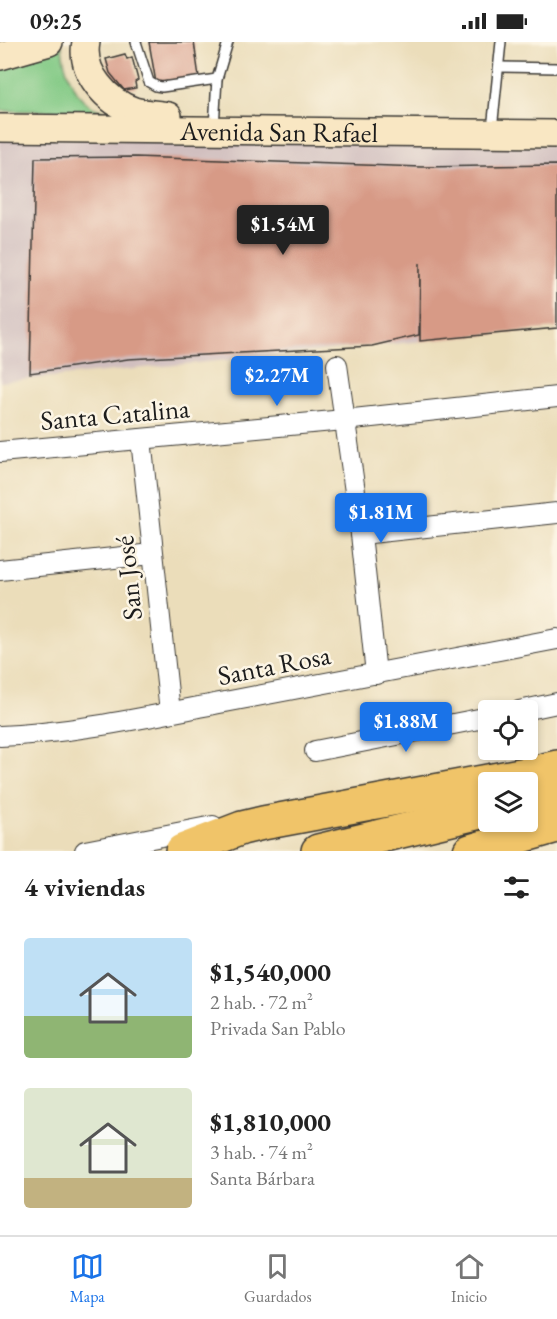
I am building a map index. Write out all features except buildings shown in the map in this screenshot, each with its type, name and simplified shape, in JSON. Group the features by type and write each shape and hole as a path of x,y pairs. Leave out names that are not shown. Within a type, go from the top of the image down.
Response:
{"highway":[{"path":"182,851 242,828 263,823 557,767"},
{"path":"538,799 557,794"},
{"path":"318,851 478,813"},
{"path":"470,851 557,826"}],"street":[{"path":"0,56 49,42"},
{"name":"Avenida San Rafael","path":"86,42 86,58 91,75 109,97 141,112 214,124 557,134"},
{"name":"Avenida San Rafael","path":"0,128 493,120 557,121"},
{"path":"337,365 361,534 376,674"},
{"name":"Santa Catalina","path":"0,452 344,420 557,397"},
{"name":"San José","path":"141,439 170,712"},
{"path":"361,534 557,513"},
{"path":"0,570 152,554"},
{"name":"Santa Rosa","path":"0,736 68,730 557,639"},
{"path":"538,707 557,703"},
{"path":"315,751 478,719"},
{"path":"85,851 225,824 248,821 263,823"}],"lane":[{"path":"136,42 147,77 152,85 169,86 217,79"},
{"path":"214,124 217,79 228,42"},
{"path":"493,120 501,42"},
{"path":"498,67 557,68"}],"shaded area":[{"path":"0,137 557,145 557,328 0,382"}],"green space":[{"path":"62,46 64,62 78,94 89,105 102,111 0,111 0,65"}]}
